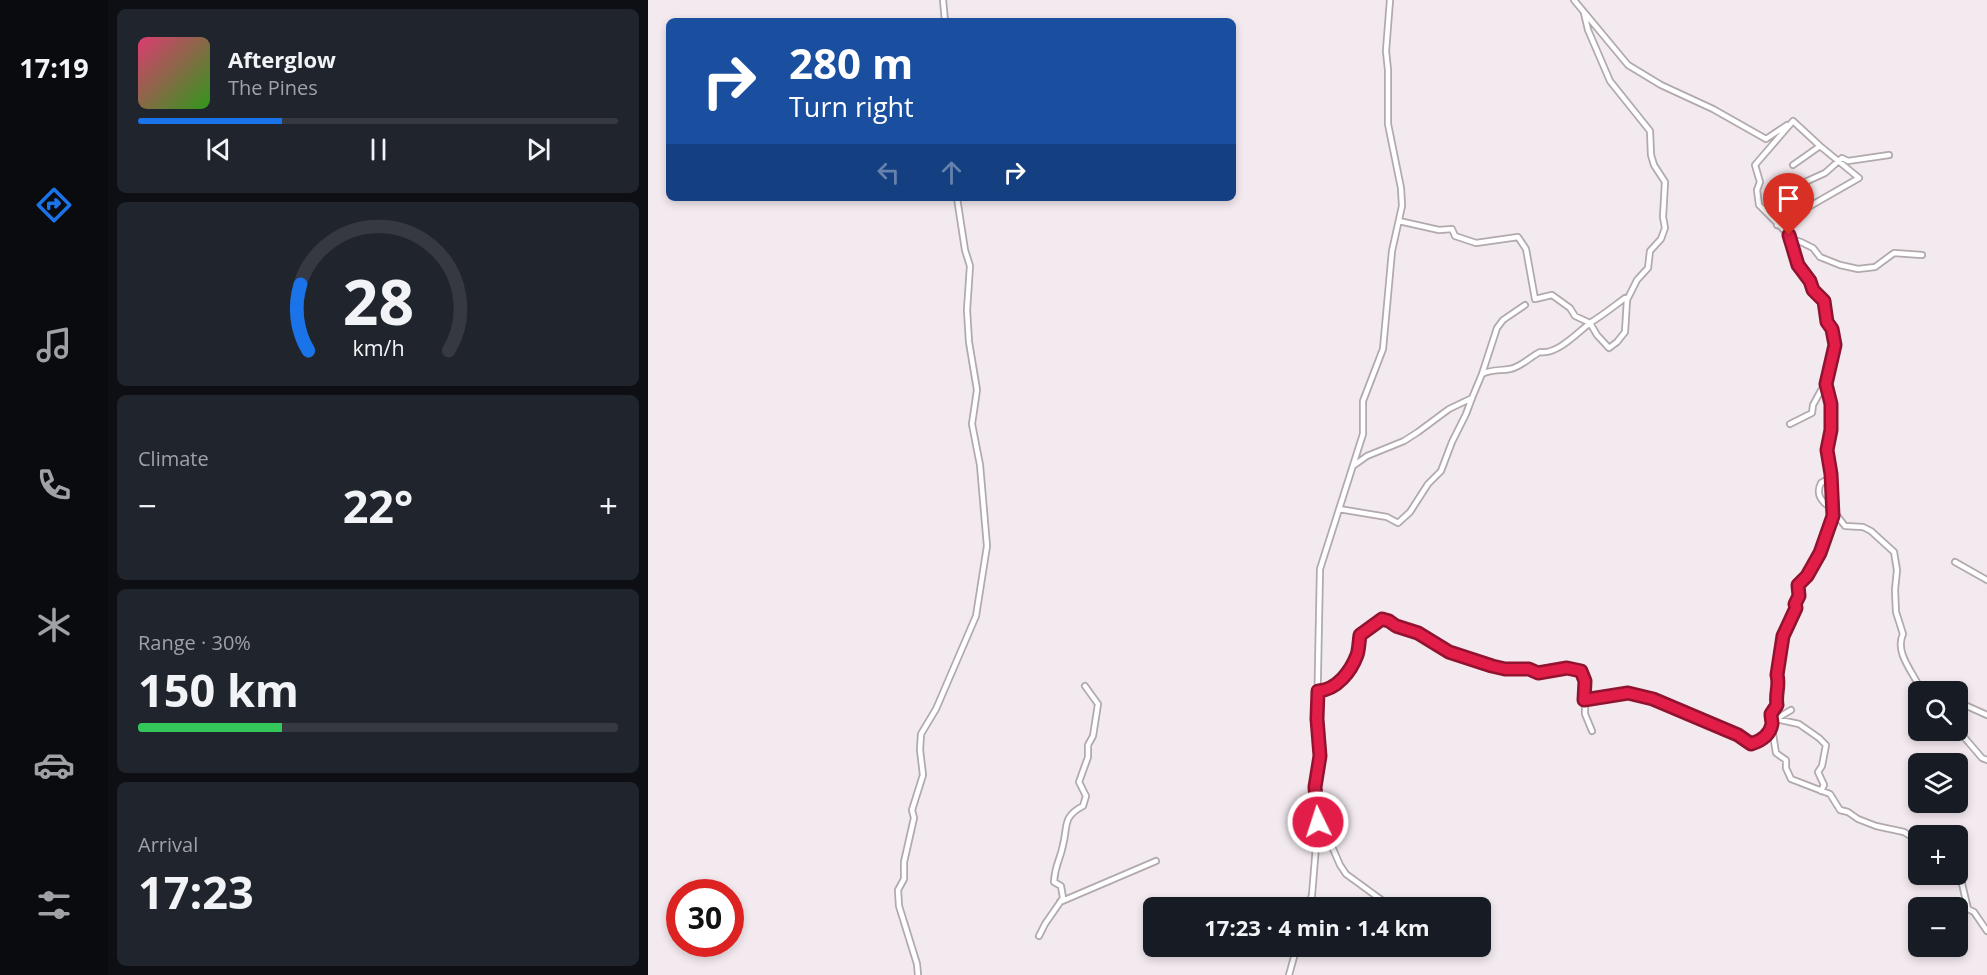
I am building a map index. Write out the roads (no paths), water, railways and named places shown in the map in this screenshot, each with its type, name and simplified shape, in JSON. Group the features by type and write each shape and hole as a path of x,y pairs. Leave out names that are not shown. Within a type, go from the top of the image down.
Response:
{"street":[{"path":"943,0 945,18"},
{"path":"1311,897 1318,822 1315,787 1320,756 1317,719 1320,569 1363,434 1364,401 1383,349 1383,328 1392,250 1402,206 1401,188 1388,124 1386,51 1390,0"},
{"path":"1574,0 1628,65 1661,85 1713,109 1766,139 1771,147"},
{"path":"1399,221 1438,230 1452,230 1455,236 1476,243 1518,237 1527,249 1535,299 1552,296 1570,308 1575,316 1590,323 1609,348 1617,342 1625,332 1627,300 1637,280 1648,268 1650,251 1661,239 1665,228 1663,216 1665,183 1654,165 1650,131 1610,81 1588,30 1584,13"},
{"path":"1766,139 1793,121"},
{"path":"1777,225 1859,178 1793,121"},
{"path":"1790,424 1812,413 1813,405 1832,366 1835,345 1832,329 1827,322 1824,301 1813,290 1810,281 1798,265 1789,235 1759,205 1757,190 1760,182 1755,165 1793,121"},
{"path":"1793,165 1820,146"},
{"path":"1803,183 1825,173 1842,158 1848,161 1889,155"},
{"path":"918,975 917,964 899,906 898,890 904,879 904,862 914,818 912,810 923,775 921,734 936,709 976,616 987,546 981,465 972,424 977,390 969,342 967,310 970,266 965,250 957,201"},
{"path":"1791,239 1813,248 1820,257 1858,269 1875,267 1894,253 1922,255"},
{"path":"1482,374 1494,369 1509,369 1522,364 1540,352 1545,353 1556,349 1610,311 1613,305 1625,298 1627,300"},
{"path":"1339,508 1387,517 1398,522 1403,520 1428,484 1441,471 1482,374 1497,328 1503,320 1525,305"},
{"path":"1827,377 1826,384 1831,404 1831,430 1827,450 1833,516 1825,539 1807,576 1798,585 1799,596 1795,604 1796,608 1783,636 1777,675 1777,705 1770,716 1776,753 1786,760 1786,768 1791,778 1832,795 1840,810 1876,826 1908,835"},
{"path":"1353,466 1366,456 1411,437 1449,409 1472,398"},
{"path":"1831,477 1821,483 1818,494 1821,501 1832,508 1845,526 1863,527 1871,531 1894,552 1897,570 1894,590 1896,612 1903,633 1899,642 1900,651 1916,681"},
{"path":"1955,562 1987,580"},
{"path":"1318,691 1327,691 1346,674 1358,654 1360,635 1383,619 1418,633 1449,652 1492,666 1505,669 1529,669 1538,673 1567,668 1581,671 1585,681 1585,714 1592,731"},
{"path":"1039,936 1062,898 1061,886 1054,882 1055,868 1063,845 1064,828 1071,812 1083,806 1086,796 1079,782 1088,757 1088,745 1093,736 1098,704 1085,686"},
{"path":"1584,700 1628,693 1653,699 1738,735 1751,744 1765,737 1776,719 1788,714 1791,710"},
{"path":"1968,706 1987,715"},
{"path":"1776,719 1799,724 1826,745 1822,766 1818,772 1824,785 1821,791"},
{"path":"1967,741 1982,758 1987,760"},
{"path":"1318,822 1346,874 1377,897"},
{"path":"1060,902 1155,861"},
{"path":"1962,885 1968,909 1974,912 1987,931"},
{"path":"1289,975 1294,957"}]}
